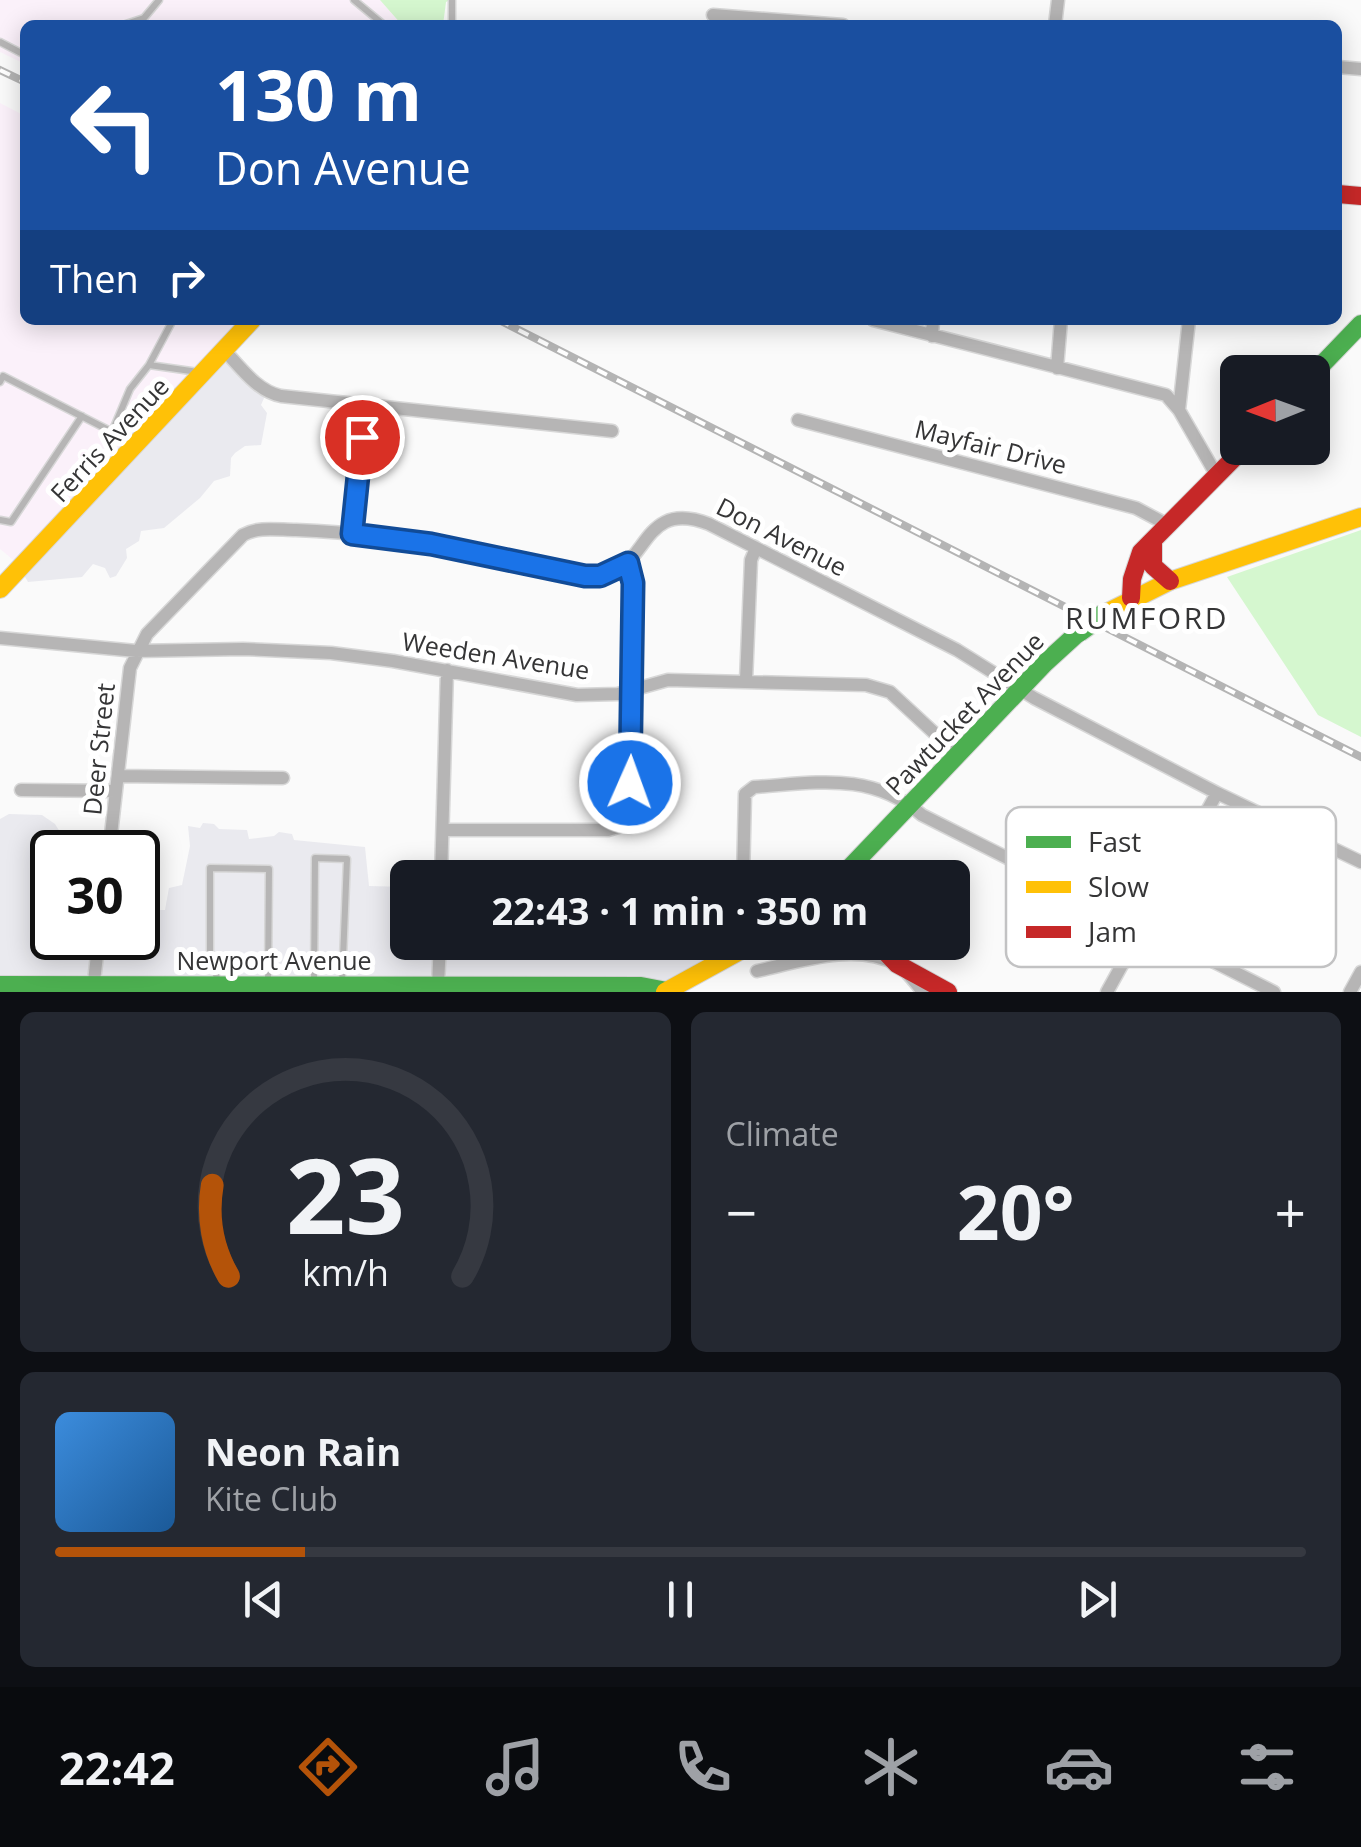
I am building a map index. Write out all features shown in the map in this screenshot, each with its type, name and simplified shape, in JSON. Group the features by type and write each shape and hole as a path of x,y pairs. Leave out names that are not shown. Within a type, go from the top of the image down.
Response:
{"main road":[{"path":"1330,356 1361,324"},
{"name":"Ferris Avenue","path":"0,589 247,325"},
{"path":"1131,598 1132,578 1141,552 1228,465"},
{"name":"Pawtucket Avenue","path":"858,860 1021,688 1079,632 1104,614 1170,581 1361,517"},
{"path":"1153,544 1153,566 1170,581"},
{"path":"666,991 721,960"},
{"path":"893,960 948,992"},
{"name":"Newport Avenue","path":"0,985 536,989 641,986 666,991"}],"street":[{"path":"712,15 778,20"},
{"path":"891,325 1166,395 1218,476"},
{"path":"932,336 933,325"},
{"path":"1057,368 1061,325"},
{"path":"1179,410 1188,325"},
{"path":"224,350 269,393 612,431"},
{"path":"352,534 365,404"},
{"name":"Mayfair Drive","path":"798,420 1136,508 1170,526"},
{"name":"Don Avenue","path":"628,563 651,530 666,520 681,517 709,524 957,650 1021,688 1248,807"},
{"path":"136,652 147,634 186,592 250,531 352,534 431,544 585,576 600,576 628,563 633,583 628,824 608,830 443,830"},
{"path":"746,681 752,560 756,548"},
{"name":"Weeden Avenue","path":"0,638 136,652 292,650 393,661 577,695 618,694 668,680 877,687 890,692 958,755"},
{"name":"Deer Street","path":"112,830 130,668 136,652"},
{"path":"442,860 447,670"},
{"path":"21,790 283,778"},
{"path":"743,860 745,794 754,787 838,782 894,793 922,815 1006,857"},
{"path":"1209,807 1217,792"},
{"name":"Don Avenue","path":"1336,850 1361,862"},
{"path":"757,971 839,955 864,956 897,964 924,992"},
{"path":"93,988 96,960"},
{"path":"442,960 446,987"},
{"path":"1107,992 1121,967"},
{"path":"1225,967 1274,992"},
{"path":"1350,992 1361,972"}],"lane":[{"path":"138,20 159,0"},
{"path":"354,0 378,20"},
{"path":"112,432 130,388 170,325"},
{"path":"148,365 204,372"},
{"path":"0,382 4,376 137,445"},
{"path":"0,520 11,522 82,416"},
{"path":"314,985 316,858 347,858 342,985"},
{"path":"219,988 210,955 210,868 269,869 268,985"}],"shaded area":[{"path":"0,0 380,0 398,20 20,20 20,62 0,52"},
{"path":"0,103 20,113 20,325 251,325 17,563 0,549"},
{"path":"229,351 268,389 261,405 267,413 261,445 245,446 235,453 230,476 214,481 164,528 141,531 139,541 126,549 127,558 116,576 110,578 105,568 93,564 82,577 28,582 17,563"},
{"path":"9,814 42,815 59,830 30,830 30,960 160,960 160,910 165,910 169,888 182,885 190,846 188,826 200,828 203,823 219,829 247,830 249,839 279,832 292,834 294,840 365,847 369,886 390,887 390,960 714,960 693,983 0,985 0,819"}],"green space":[{"path":"380,0 450,0 446,2 444,20 398,20"},
{"path":"1361,530 1361,737 1318,715 1227,577"}],"railway":[{"path":"0,70 20,80"},
{"path":"509,325 1361,757"}],"traffic: fast":[{"path":"1330,356 1361,324"},
{"path":"1079,632 1104,614"},
{"path":"857,860 1079,632"},
{"path":"0,985 641,986 667,991"}],"traffic: slow":[{"path":"0,589 247,325"},
{"path":"1104,614 1170,581 1361,517"},
{"path":"665,992 723,960"}],"traffic: jam":[{"path":"1342,194 1361,196"},
{"path":"1131,598 1132,579 1141,552 1227,465"},
{"path":"1153,544 1153,566 1170,581"},
{"path":"893,960 948,992"}],"district":[{"name":"RUMFORD","path":"1147,617"}],"route":[{"path":"362,437 352,534 431,544 585,576 614,572 628,563 633,583 630,783"}]}
